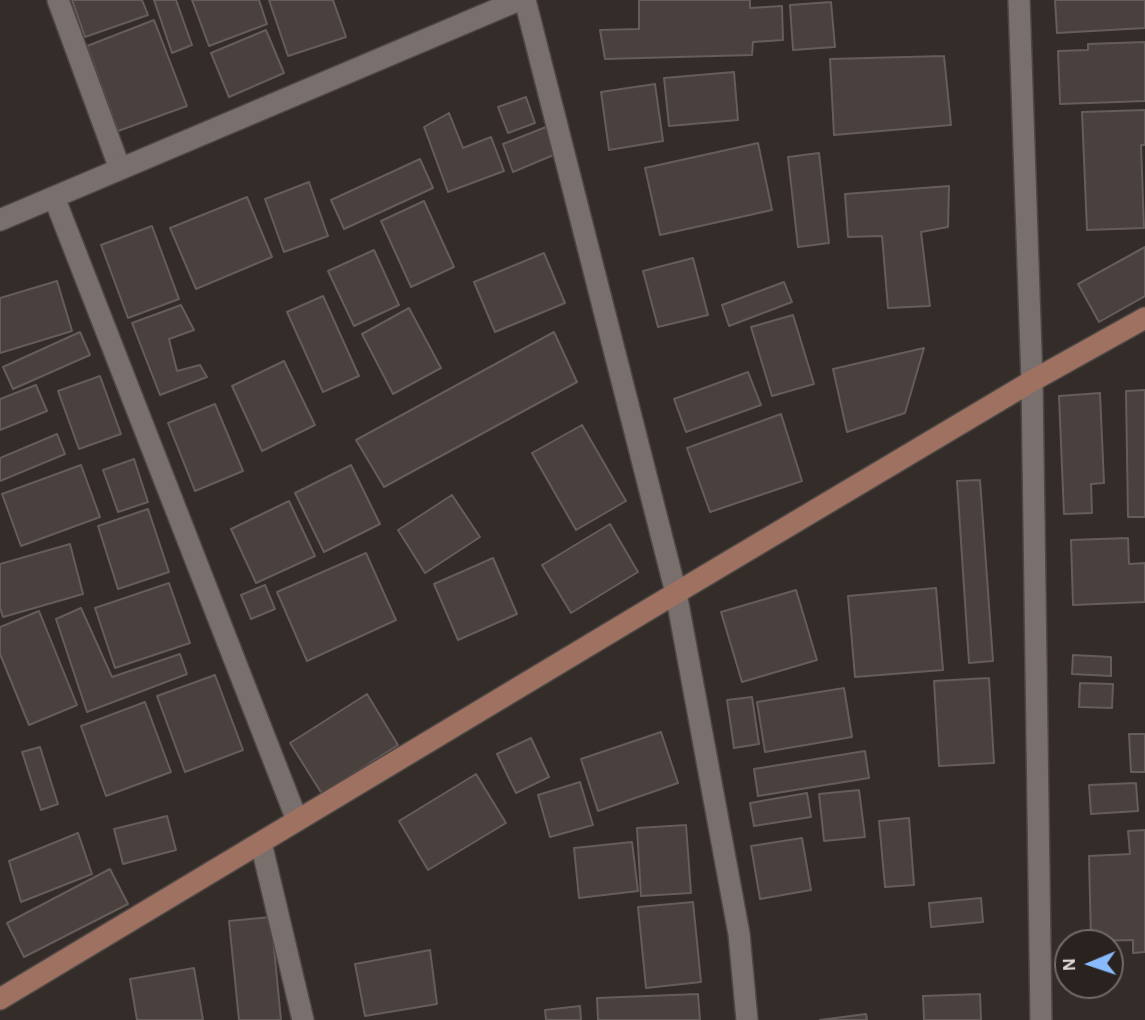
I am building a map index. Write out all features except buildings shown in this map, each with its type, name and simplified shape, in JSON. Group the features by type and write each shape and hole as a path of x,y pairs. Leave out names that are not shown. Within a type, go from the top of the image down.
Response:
{"street":[{"path":"58,0 120,169"},
{"path":"0,220 519,0"},
{"path":"525,0 676,593 739,934 747,1020"},
{"path":"1019,0 1032,381 1041,1020"},
{"path":"54,197 297,820"},
{"path":"0,999 1032,381 1145,318"},
{"path":"261,843 303,1020"}]}
